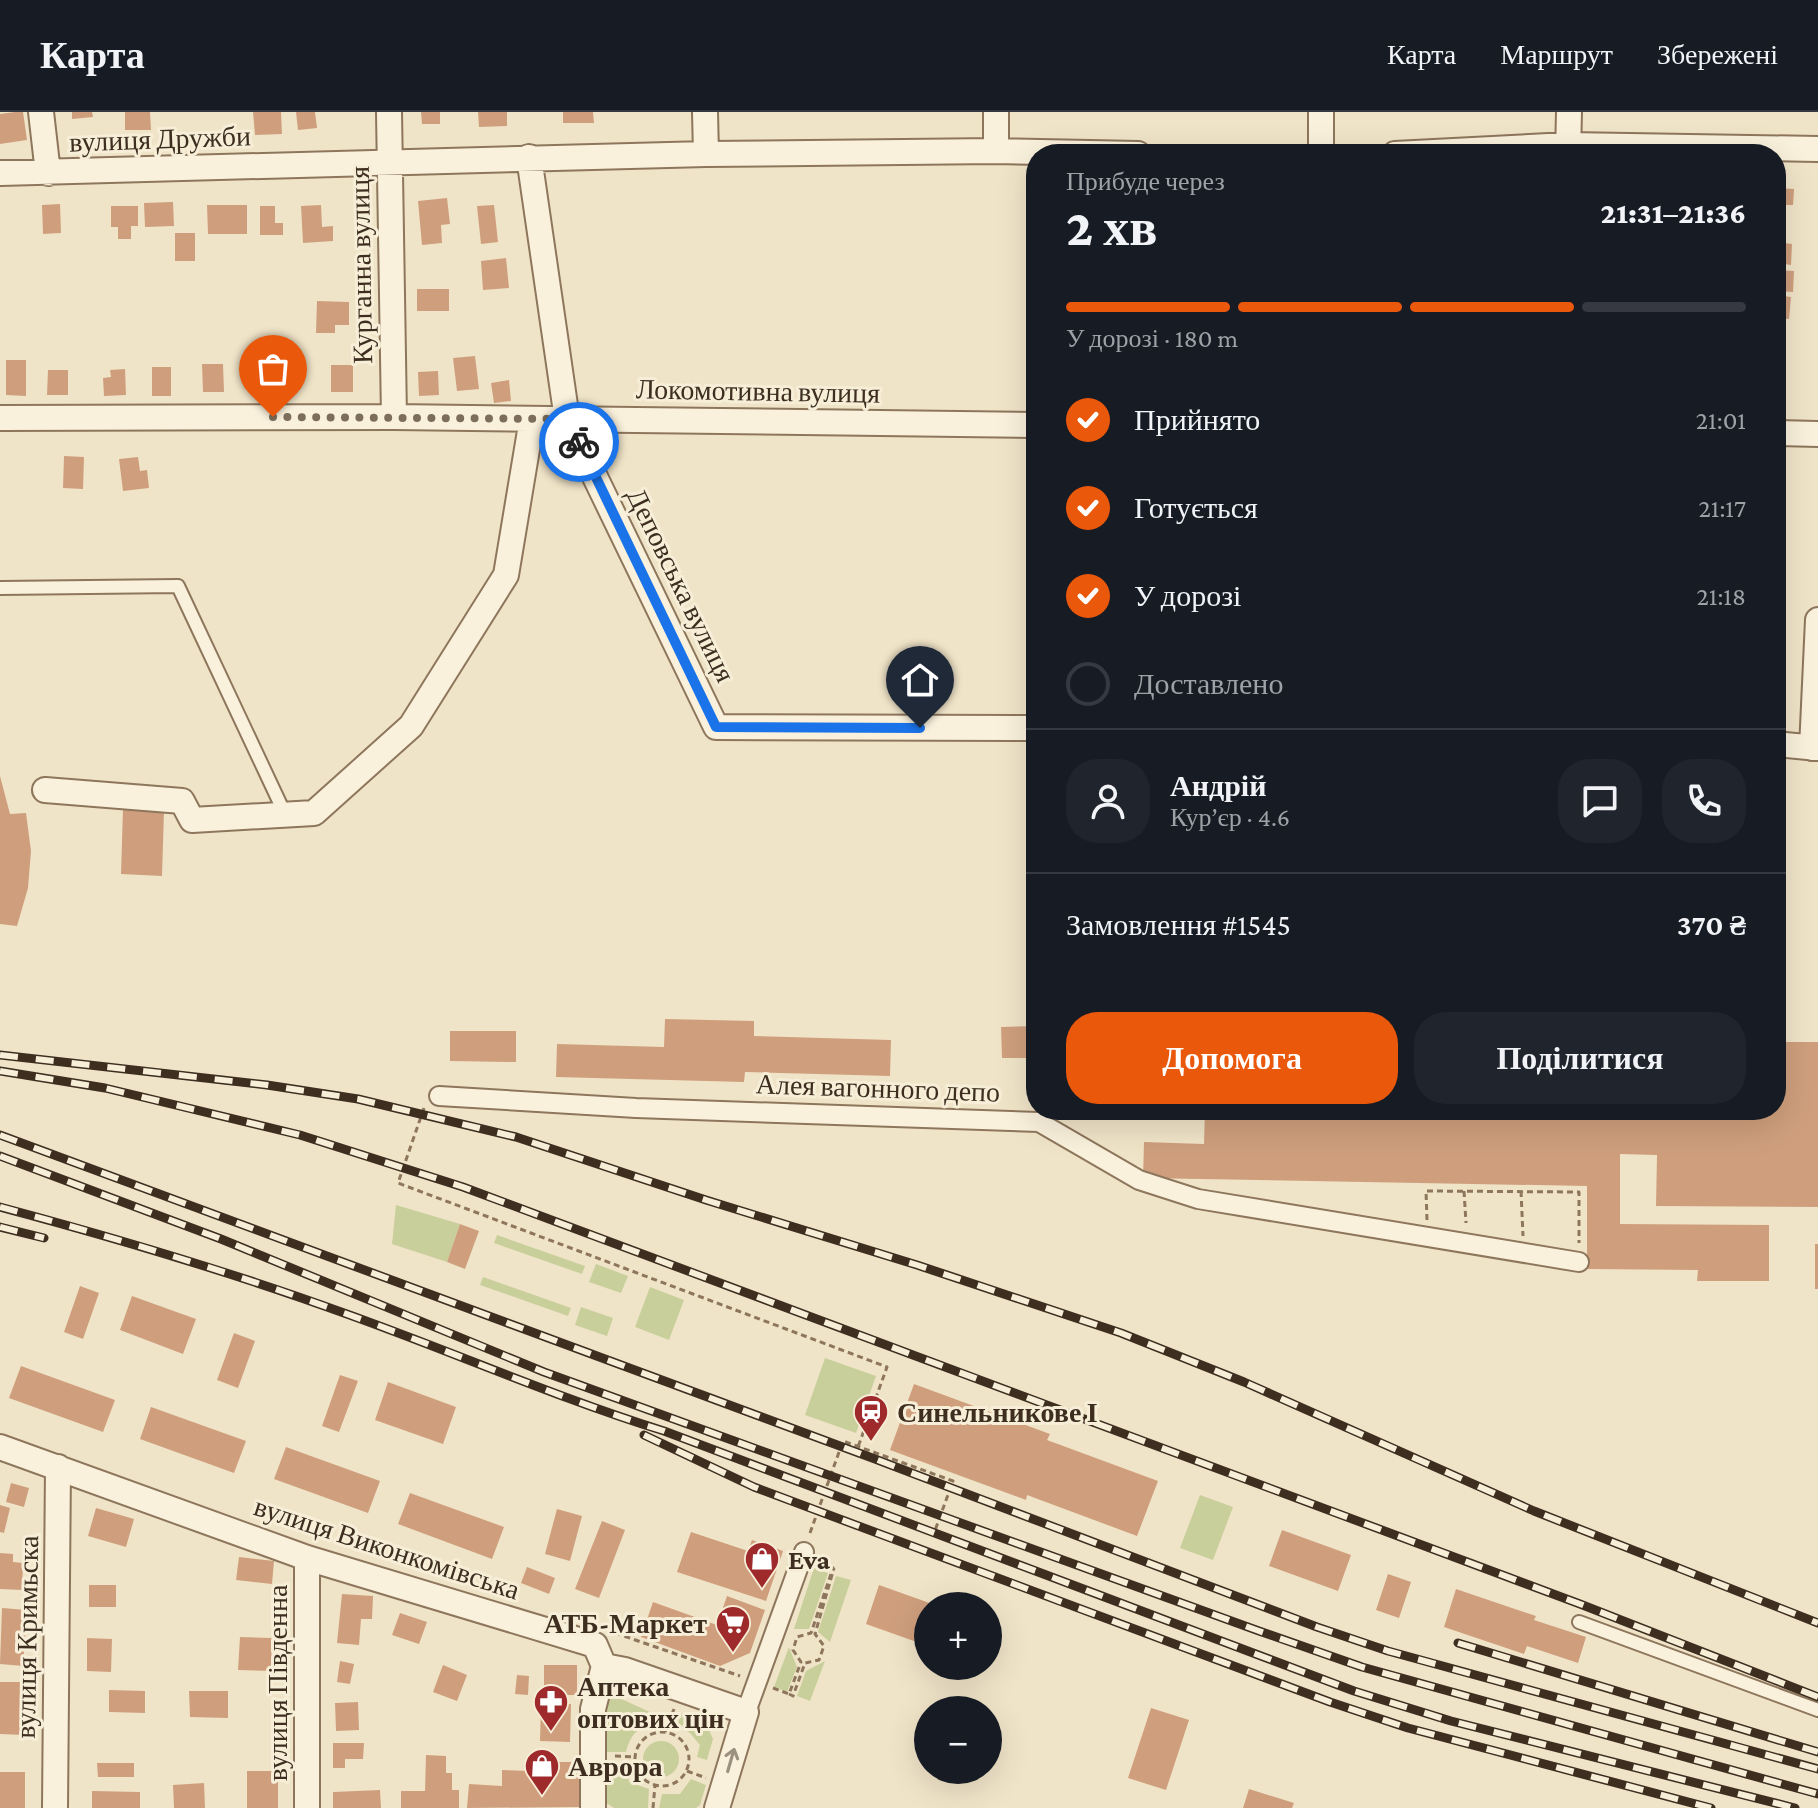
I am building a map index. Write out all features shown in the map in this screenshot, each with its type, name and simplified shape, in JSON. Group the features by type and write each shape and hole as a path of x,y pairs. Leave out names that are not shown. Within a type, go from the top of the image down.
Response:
{"street":[{"path":"41,112 48,173"},
{"name":"Курганна вулиця","path":"389,112 394,417"},
{"path":"705,112 706,154"},
{"path":"996,112 996,151"},
{"path":"1321,112 1321,144"},
{"path":"1568,144 1569,112"},
{"path":"1786,149 1818,149"},
{"name":"вулиця Дружби","path":"0,173 529,157 1026,152"},
{"name":"Деповська вулиця","path":"529,157 567,419 716,727 1026,728"},
{"name":"Локомотивна вулиця","path":"0,418 394,417 1026,425"},
{"path":"45,790 182,801 192,820 314,813 411,726 506,575 532,419"},
{"path":"1786,433 1818,434"},
{"path":"1786,745 1815,748 1818,620"},
{"name":"Алея вагонного депо","path":"439,1096 636,1108 1039,1122 1139,1180 1198,1199 1579,1262"},
{"name":"вулиця Виконкомівська","path":"0,1447 307,1558 600,1655 625,1670 746,1712"},
{"name":"вулиця Кримьска","path":"55,1808 58,1467"},
{"path":"717,1808 756,1682 803,1554"},
{"name":"вулиця Південна","path":"307,1558 307,1808"},
{"path":"593,1808 593,1709 600,1655"}],"lane":[{"path":"0,588 178,586 285,814"},
{"path":"1579,1622 1818,1710"}],"path":[{"path":"439,1096 428,1095 398,1183 887,1367 858,1447"},
{"path":"1428,1237 1426,1191 1579,1192 1579,1262"},
{"path":"1464,1191 1467,1244"},
{"path":"1521,1191 1523,1253"},
{"path":"600,1655 610,1632 793,1696 805,1663 819,1660 824,1646 815,1634 836,1569 803,1554 843,1441 953,1481 933,1536"},
{"path":"789,1694 801,1662 793,1650 797,1637 811,1633 833,1568"},
{"path":"665,1732 673,1734 686,1745 687,1771 673,1784 655,1785 640,1774 636,1766 637,1749 648,1736 665,1732"},
{"path":"653,1808 655,1785"}],"green space":[{"path":"396,1205 460,1224 447,1262 392,1244"},
{"path":"497,1235 585,1266 582,1274 494,1243"},
{"path":"596,1264 628,1276 621,1293 589,1282"},
{"path":"483,1277 571,1308 568,1316 480,1285"},
{"path":"650,1287 684,1300 669,1340 635,1327"},
{"path":"581,1307 613,1318 607,1336 575,1325"},
{"path":"825,1358 876,1376 856,1433 805,1415"},
{"path":"1200,1495 1233,1507 1213,1560 1180,1548"},
{"path":"814,1568 828,1573 809,1629 794,1629"},
{"path":"836,1576 851,1580 830,1642 818,1632"},
{"path":"789,1647 797,1667 787,1692 774,1687"},
{"path":"825,1661 810,1701 797,1696 806,1671"},
{"path":"617,1697 661,1717 658,1725 637,1731 626,1752 600,1752 604,1700"},
{"path":"682,1713 706,1723 713,1739 707,1760 697,1757 700,1745 690,1733 677,1725"},
{"path":"661,1741 674,1746 679,1759 674,1772 661,1777 648,1772 643,1759 648,1746"},
{"path":"626,1762 629,1782 649,1789 648,1808 614,1808 602,1800 602,1764"},
{"path":"691,1779 706,1785 700,1805 696,1808 659,1808 662,1794 680,1794"}],"building":[{"path":"23,112 27,140 0,144 0,114"},
{"path":"72,112 92,112 93,117 72,119"},
{"path":"125,112 150,112 151,130 125,130"},
{"path":"253,112 281,112 282,134 255,135"},
{"path":"296,112 315,112 317,128 298,130"},
{"path":"421,112 440,112 440,124 422,124"},
{"path":"478,112 507,112 507,126 479,127"},
{"path":"563,112 593,112 594,123 563,123"},
{"path":"1786,189 1794,189 1793,205 1786,205"},
{"path":"447,198 450,224 441,225 442,243 422,245 418,201"},
{"path":"173,202 174,226 145,227 144,203"},
{"path":"60,204 61,233 43,234 42,205"},
{"path":"207,205 247,205 247,234 208,234"},
{"path":"321,205 322,227 333,226 333,241 303,243 301,206"},
{"path":"494,205 498,242 481,244 477,206"},
{"path":"111,206 138,206 138,226 131,226 131,239 118,239 118,227 111,227"},
{"path":"260,206 275,206 275,223 283,223 283,235 260,235"},
{"path":"175,233 195,233 195,261 175,261"},
{"path":"1786,243 1792,244 1791,265 1786,264"},
{"path":"506,258 509,288 483,290 481,261"},
{"path":"1786,271 1794,271 1793,292 1786,292"},
{"path":"417,289 449,289 449,311 417,311"},
{"path":"1786,296 1791,297 1789,319 1786,319"},
{"path":"317,301 349,302 349,325 335,325 335,333 316,333"},
{"path":"253,346 267,346 267,368 274,368 274,397 253,397"},
{"path":"475,356 479,389 457,391 453,358"},
{"path":"6,360 26,360 26,396 6,395"},
{"path":"202,364 223,364 224,392 203,392"},
{"path":"331,365 353,365 353,392 331,392"},
{"path":"152,367 171,367 171,396 152,396"},
{"path":"125,369 126,395 104,396 103,378 111,377 110,370"},
{"path":"48,370 68,370 68,395 47,395"},
{"path":"438,371 439,395 419,396 418,372"},
{"path":"509,380 511,401 494,403 491,383"},
{"path":"64,456 84,457 83,489 63,488"},
{"path":"138,457 140,471 147,470 149,488 123,491 119,459"},
{"path":"0,776 10,814 26,813 31,851 28,888 17,926 0,924"},
{"path":"123,809 164,811 162,876 121,874"},
{"path":"665,1019 754,1021 754,1036 891,1040 890,1076 745,1072 744,1082 556,1077 557,1044 664,1047"},
{"path":"1026,1026 1026,1058 1002,1058 1001,1027"},
{"path":"450,1031 516,1031 516,1062 450,1061"},
{"path":"1786,1042 1818,1042 1818,1207 1656,1206 1657,1155 1620,1154 1620,1224 1769,1225 1769,1281 1697,1281 1698,1270 1587,1269 1587,1186 1143,1178 1144,1142 1204,1144 1205,1120 1786,1120"},
{"path":"460,1224 479,1231 465,1269 447,1262"},
{"path":"1815,1244 1818,1244 1818,1289 1815,1289"},
{"path":"80,1286 99,1293 83,1339 64,1332"},
{"path":"132,1296 196,1319 183,1354 120,1330"},
{"path":"234,1333 255,1341 238,1388 217,1380"},
{"path":"21,1366 115,1400 103,1432 9,1398"},
{"path":"340,1375 358,1381 339,1432 322,1426"},
{"path":"388,1382 456,1407 443,1444 375,1420"},
{"path":"914,1384 1050,1434 1047,1440 1158,1481 1137,1536 1027,1495 1026,1500 890,1450"},
{"path":"151,1407 246,1441 234,1473 140,1439"},
{"path":"286,1447 380,1481 368,1513 274,1479"},
{"path":"11,1483 29,1488 24,1507 6,1502"},
{"path":"410,1493 504,1527 492,1559 398,1524"},
{"path":"0,1505 10,1508 4,1533 0,1532"},
{"path":"96,1508 134,1519 126,1547 88,1536"},
{"path":"557,1509 582,1516 570,1561 545,1554"},
{"path":"602,1521 625,1530 599,1598 575,1589"},
{"path":"1282,1530 1351,1555 1338,1591 1269,1566"},
{"path":"691,1532 748,1551 752,1540 783,1551 766,1601 677,1572"},
{"path":"0,1553 13,1554 13,1562 23,1563 22,1590 0,1589"},
{"path":"239,1557 274,1561 272,1584 236,1580"},
{"path":"527,1567 555,1578 549,1594 521,1583"},
{"path":"1388,1574 1411,1582 1399,1618 1376,1610"},
{"path":"89,1585 116,1585 116,1607 89,1607"},
{"path":"879,1585 914,1597 914,1641 866,1624"},
{"path":"1456,1589 1586,1637 1578,1663 1527,1646 1524,1654 1444,1627"},
{"path":"342,1594 373,1596 372,1619 361,1619 359,1645 337,1643"},
{"path":"727,1596 765,1610 750,1653 720,1666 641,1637 653,1602 717,1625"},
{"path":"2,1608 27,1610 23,1666 0,1664"},
{"path":"400,1613 427,1622 419,1644 392,1635"},
{"path":"240,1637 272,1638 271,1671 238,1670"},
{"path":"87,1638 112,1639 111,1672 87,1671"},
{"path":"340,1661 354,1664 350,1684 337,1682"},
{"path":"443,1665 467,1675 457,1701 433,1692"},
{"path":"544,1665 577,1665 577,1695 544,1695"},
{"path":"517,1675 529,1676 528,1695 515,1694"},
{"path":"0,1682 25,1682 24,1735 0,1734"},
{"path":"109,1690 145,1691 145,1713 109,1712"},
{"path":"189,1691 228,1691 228,1718 190,1717"},
{"path":"358,1702 359,1730 336,1731 335,1703"},
{"path":"541,1703 571,1704 570,1742 540,1741"},
{"path":"1151,1708 1189,1720 1166,1790 1128,1778"},
{"path":"333,1743 364,1743 363,1759 345,1759 345,1768 333,1768"},
{"path":"426,1755 446,1756 446,1773 452,1773 452,1790 459,1790 459,1808 401,1808 401,1791 425,1791"},
{"path":"555,1762 581,1762 580,1807 467,1808 469,1784 502,1786 502,1770 530,1771 530,1780 554,1781"},
{"path":"97,1763 134,1763 134,1777 98,1777"},
{"path":"247,1771 278,1771 278,1808 247,1808"},
{"path":"0,1772 25,1772 25,1808 0,1808"},
{"path":"204,1783 205,1808 174,1808 173,1785"},
{"path":"1249,1789 1294,1803 1292,1808 1243,1808"},
{"path":"380,1790 381,1808 333,1808 333,1792"},
{"path":"92,1791 140,1792 140,1808 92,1808"}],"railway":[{"path":"0,1055 267,1085 358,1099 516,1137 1121,1333 1244,1382 1534,1511 1818,1623"},
{"path":"0,1071 105,1088 300,1135 463,1187 1580,1604 1818,1697"},
{"path":"0,1135 875,1459 1317,1627 1388,1651 1818,1769"},
{"path":"0,1156 221,1239 544,1372 1259,1631 1362,1667 1818,1794"},
{"path":"0,1207 173,1256 344,1313 1354,1691 1451,1721 1795,1808"},
{"path":"0,1227 44,1238"},
{"path":"644,1435 754,1487 1330,1702 1408,1728 1711,1808"},
{"path":"1458,1643 1818,1752"}],"way so far":[{"path":"273,417 567,419 579,442"}],"place":[{"name":"Синельникове І","path":"871,1443"},
{"name":"Eva","path":"762,1590"},
{"name":"АТБ-Маркет","path":"733,1654"},
{"name":"Аптека оптових цін","path":"551,1733"},
{"name":"Аврора","path":"542,1797"}],"route":[{"path":"579,442 716,727 920,728"}]}
